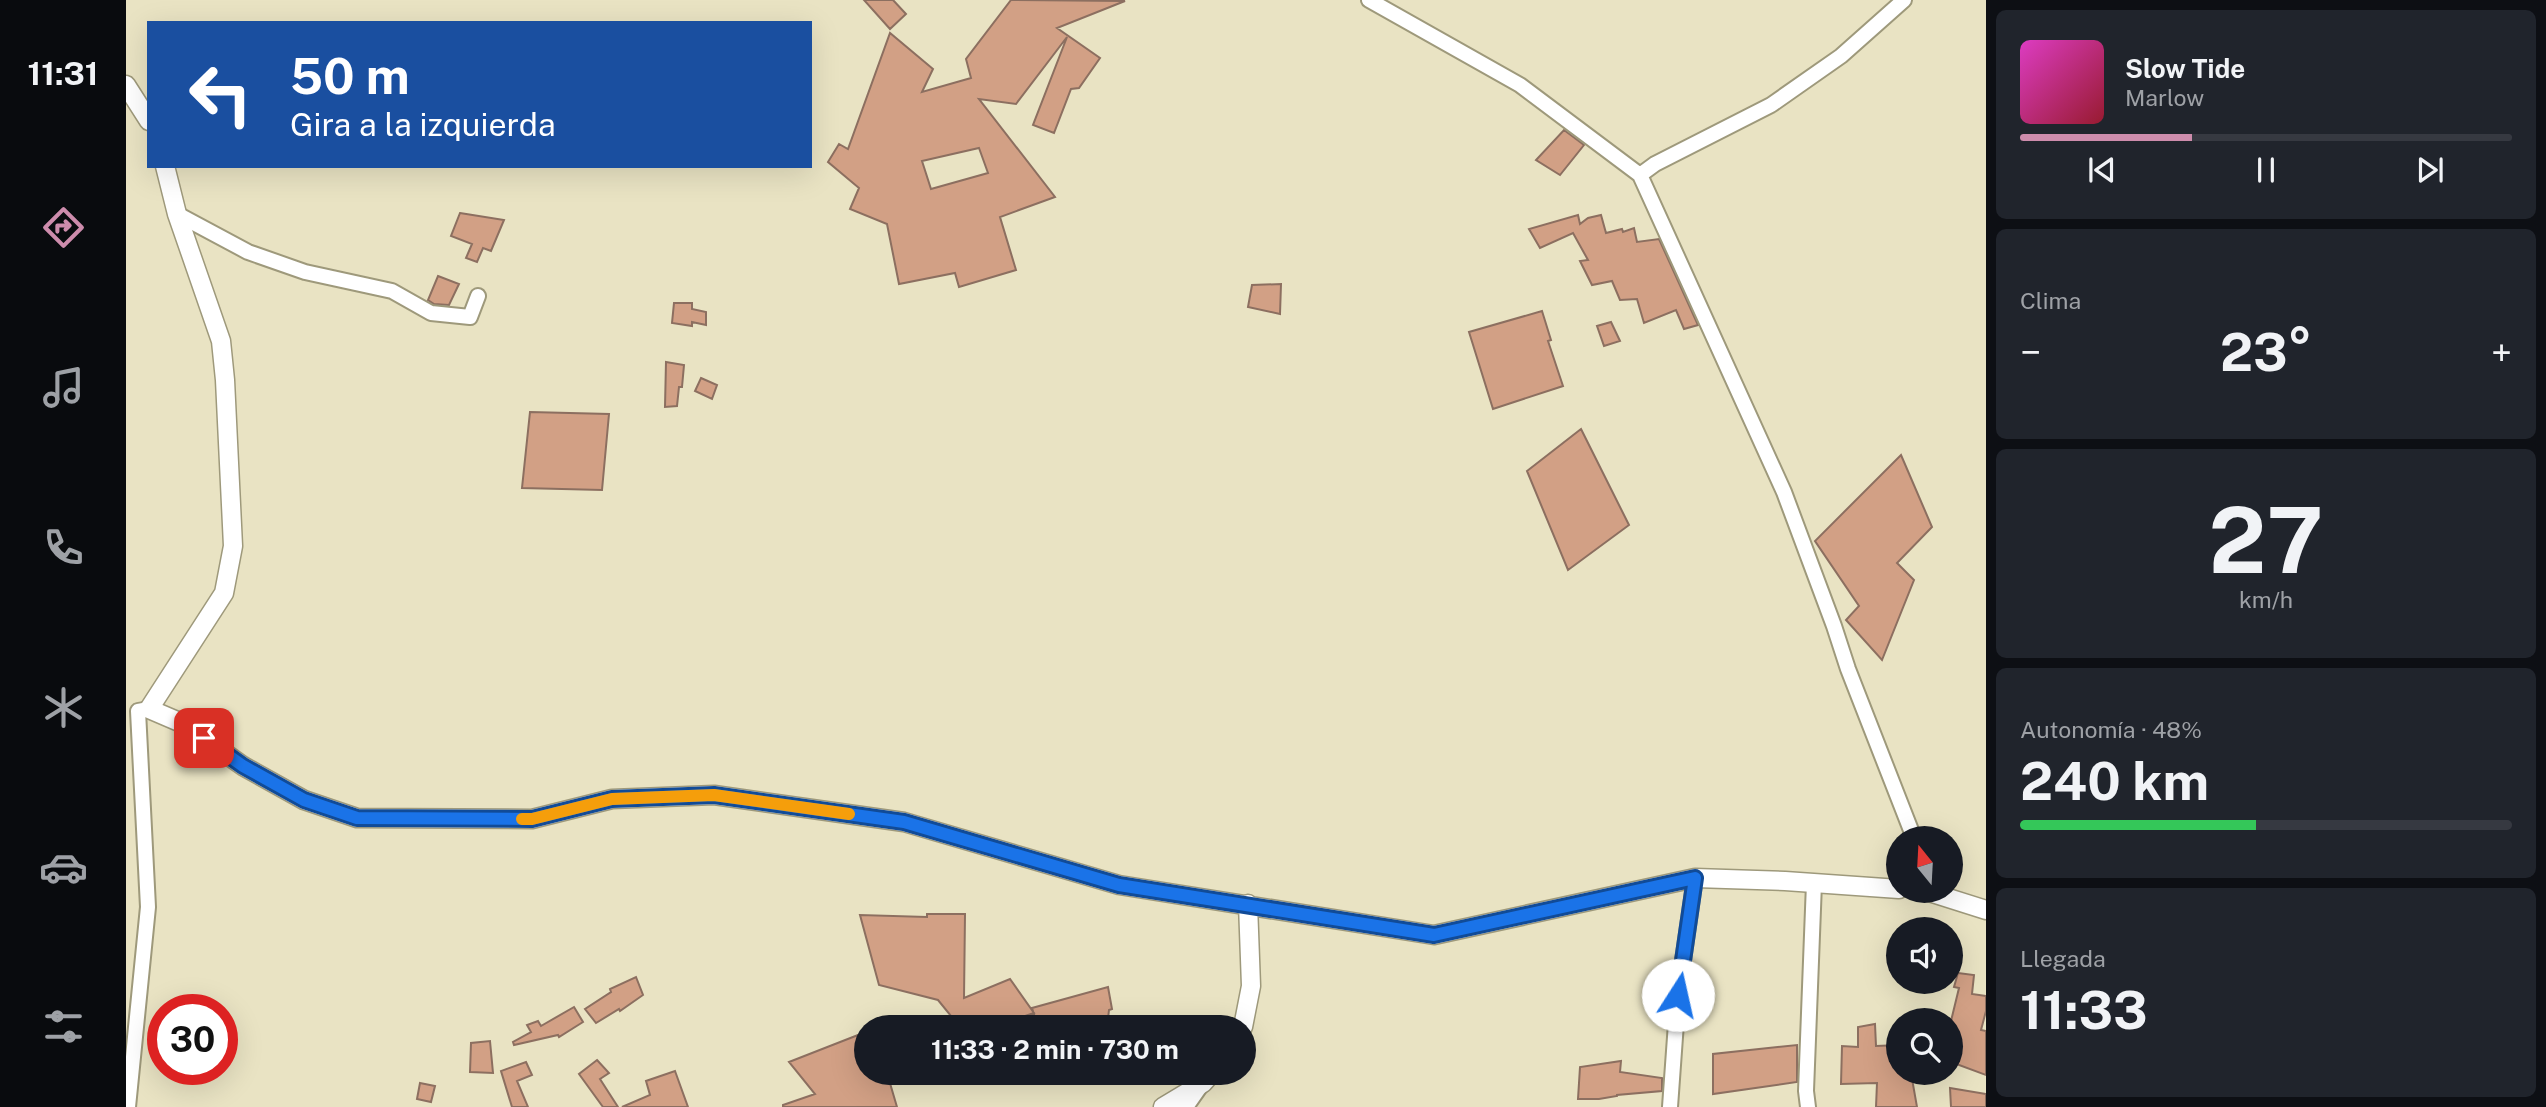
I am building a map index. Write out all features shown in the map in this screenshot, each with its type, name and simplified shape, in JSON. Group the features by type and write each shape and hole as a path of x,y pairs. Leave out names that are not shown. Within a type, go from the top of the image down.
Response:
{"street":[{"path":"1369,0 1520,85 1640,175 1784,492 1852,681 1909,826"},
{"path":"1640,175 1655,164 1771,105 1842,56 1904,0"},
{"path":"126,85 147,118"},
{"path":"128,1107 149,907 138,709 224,593 233,546 221,341 177,214 166,168"},
{"path":"177,214 248,252 304,272 392,291 431,313 470,317 478,296"},
{"path":"138,709 184,724 243,766 304,800 357,818 532,819 612,799 714,795 904,822 1119,885 1434,935 1695,878 1886,888"},
{"path":"1670,1107 1678,995 1695,878"},
{"path":"1808,1107 1806,1091 1814,883"},
{"path":"1964,903 1986,910"},
{"path":"1245,1015 1251,986 1248,904"},
{"path":"1163,1107 1196,1085"},
{"path":"1186,1107 1202,1085"}],"building":[{"path":"864,0 893,0 906,14 890,29"},
{"path":"1011,0 1125,1 1057,28 1100,58 1079,88 1071,89 1054,133 1033,125 1067,37 1016,104 979,99 1055,197 1000,217 1016,270 959,287 955,273 899,284 887,224 850,209 859,188 828,162 839,144 848,149 890,33 933,69 922,92 971,78 966,59","holes":["979,148 988,173 931,189 922,161"]},
{"path":"1564,130 1584,145 1560,175 1536,160"},
{"path":"460,213 504,220 491,251 483,248 477,262 466,258 472,244 451,236"},
{"path":"1578,215 1580,224 1588,218 1601,215 1606,233 1634,228 1637,242 1659,239 1698,325 1684,329 1676,310 1644,323 1637,299 1620,300 1612,281 1592,285 1580,261 1588,260 1573,233 1540,248 1529,229"},
{"path":"438,276 459,284 449,305 434,304 428,300"},
{"path":"1281,284 1280,314 1248,307 1252,285"},
{"path":"674,303 692,303 692,309 706,312 706,325 692,322 692,326 672,323"},
{"path":"1542,311 1551,340 1548,341 1563,386 1493,409 1469,332"},
{"path":"1611,322 1620,341 1604,346 1597,326"},
{"path":"666,362 684,365 677,406 665,407"},
{"path":"701,378 717,385 712,399 695,391"},
{"path":"530,412 609,414 602,490 522,488"},
{"path":"1581,429 1629,525 1568,570 1527,471"},
{"path":"1901,455 1932,527 1897,563 1914,580 1882,660 1846,620 1859,606 1815,541"},
{"path":"927,914 965,914 964,998 1010,979 1034,1013 950,1015 938,1000 879,985 860,915 927,917"},
{"path":"1963,974 1974,975 1972,994 1986,996 1986,1011 1981,1030 1986,1031 1986,1075 1963,1066 1963,1008 1954,1008 1958,994 1963,994"},
{"path":"636,977 643,995 596,1023 585,1009 611,992 610,989"},
{"path":"1108,987 1112,1009 1108,1015 1034,1015 1032,1008"},
{"path":"574,1007 583,1022 559,1037 558,1035 514,1045 513,1042 531,1032 527,1025 538,1021 541,1026"},
{"path":"1875,1024 1876,1046 1886,1046 1886,1085 1913,1085 1917,1107 1876,1107 1877,1083 1841,1084 1842,1046 1858,1047 1858,1027"},
{"path":"854,1037 854,1085 891,1085 897,1107 783,1107 815,1094 789,1062"},
{"path":"490,1041 493,1073 470,1072 471,1043"},
{"path":"1797,1045 1797,1082 1713,1094 1713,1054"},
{"path":"597,1060 609,1073 600,1079 618,1107 603,1107 579,1074"},
{"path":"1621,1061 1620,1072 1662,1078 1662,1091 1578,1099 1580,1067"},
{"path":"526,1062 532,1075 517,1081 528,1107 512,1107 501,1071"},
{"path":"675,1071 688,1107 622,1107 650,1095 646,1081"},
{"path":"420,1083 435,1086 431,1102 417,1099"},
{"path":"1950,1088 1986,1094 1986,1107 1951,1107"}],"slow traffic":[{"path":"522,819 532,819 612,799 714,795 849,814"}],"route":[{"path":"204,738 243,766 304,800 357,818 532,819 612,799 714,795 904,822 1119,885 1434,935 1695,878 1678,995"}]}
